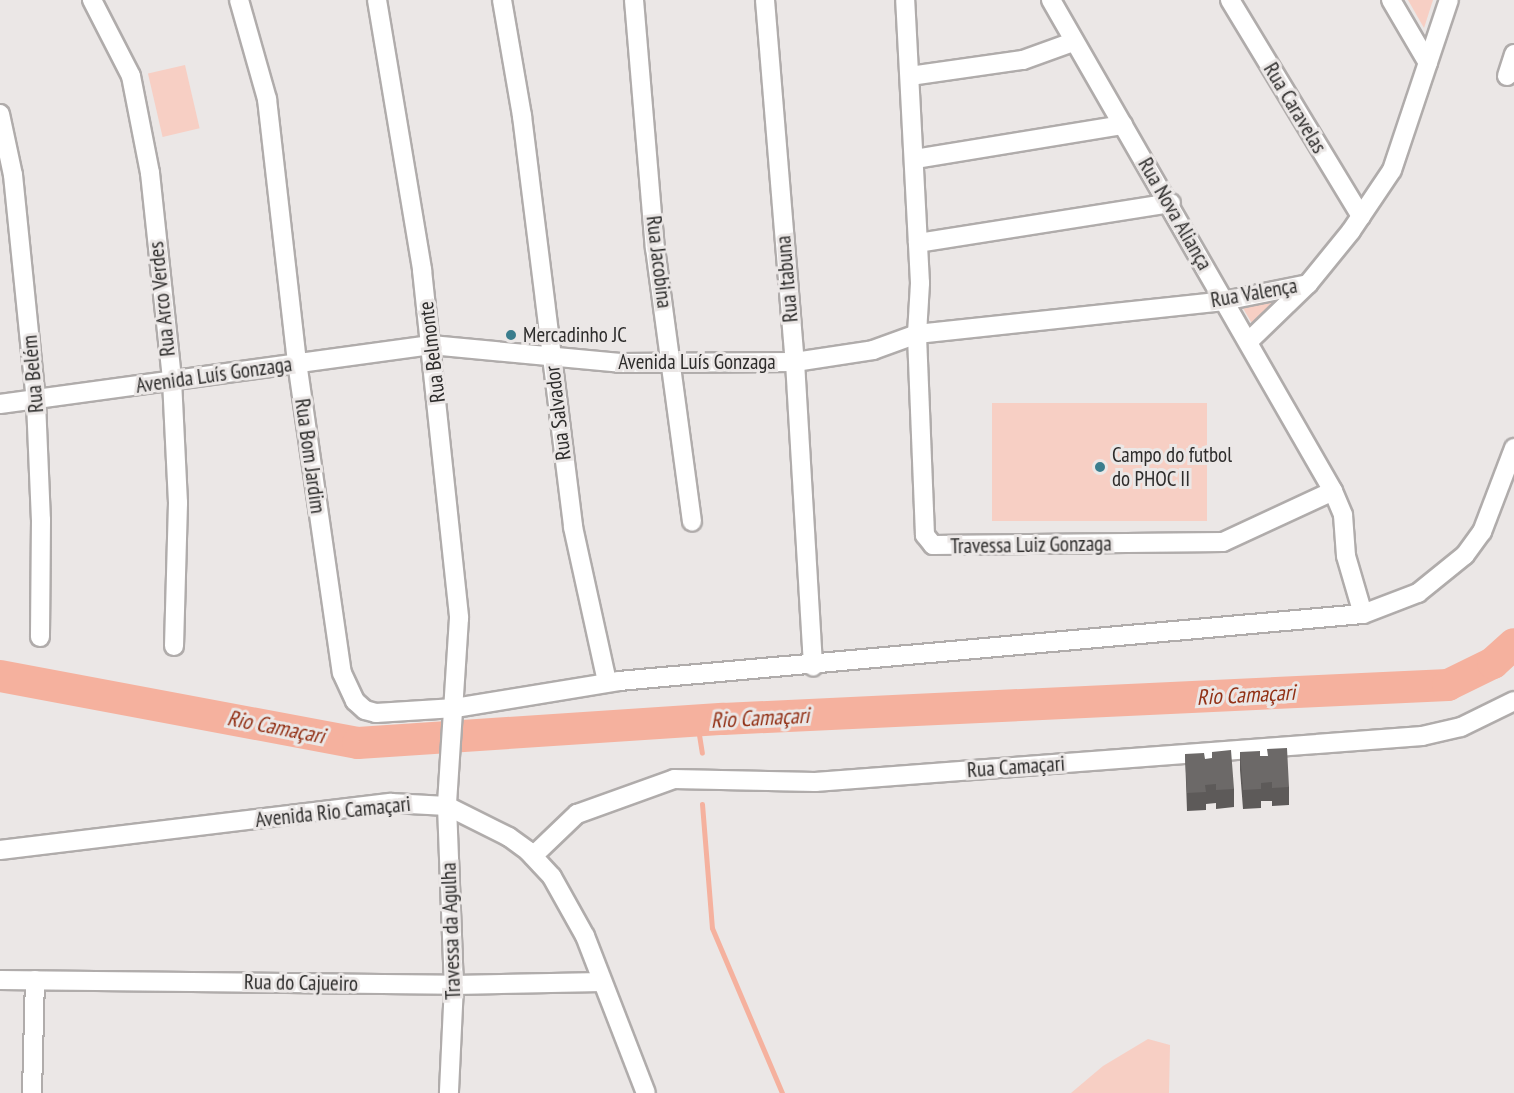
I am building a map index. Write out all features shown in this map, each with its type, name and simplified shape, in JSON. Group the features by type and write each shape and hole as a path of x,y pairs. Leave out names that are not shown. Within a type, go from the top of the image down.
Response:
{"street":[{"name":"Rua Arco Verdes","path":"92,0 118,44 138,98 172,380 178,502 174,646"},
{"name":"Rua Bom Jardim","path":"239,0 267,99 297,362 333,618 348,689 360,705 376,713 455,708 607,682 813,666 1363,614 1418,593 1465,555 1482,532 1514,448"},
{"name":"Rua Belmonte","path":"376,0 405,159 431,345 459,618 455,708"},
{"name":"Rua Salvador","path":"501,0 522,116 573,527 607,682"},
{"name":"Rua Jacobina","path":"634,0 655,248 673,364 692,522"},
{"name":"Rua Itabuna","path":"765,0 795,362 813,666"},
{"path":"905,0 915,159 918,243 917,334"},
{"name":"Rua Nova Aliança","path":"1051,0 1073,42 1171,203 1224,301 1333,491 1342,515 1346,556 1363,614"},
{"name":"Rua Caravelas","path":"1230,0 1361,216"},
{"path":"1391,0 1428,63"},
{"name":"Rua Valença","path":"917,334 1224,301 1308,284 1361,216 1392,170 1449,0"},
{"path":"910,76 1023,60 1073,42"},
{"path":"1507,76 1514,54"},
{"name":"Rua Belém","path":"0,114 13,175 36,402 41,520 40,637"},
{"path":"915,159 1123,125"},
{"path":"918,243 1171,203"},
{"path":"1249,341 1308,284"},
{"name":"Avenida Luís Gonzaga","path":"0,404 36,402 172,380 431,345 673,364 795,362 873,351 917,334"},
{"name":"Travessa Luiz Gonzaga","path":"917,334 925,535 933,545 1223,542 1333,491"},
{"name":"Rua Camaçari","path":"532,855 577,814 674,779 815,782 1422,736 1461,727 1514,701"},
{"name":"Travessa da Agulha","path":"449,1093 454,985 447,806 452,769 455,708"},
{"name":"Avenida Rio Camaçari","path":"0,850 391,803 447,806 509,837 532,855 565,898 602,982 646,1093"},
{"name":"Rua do Cajueiro","path":"0,980 454,985 602,982"},
{"path":"32,1093 35,980"}],"shaded area":[{"path":"1408,0 1433,0 1424,28"},
{"path":"185,65 200,128 163,137 148,74"},
{"path":"1288,295 1254,327 1240,303"},
{"name":"Campo do futbol do PHOC II","path":"992,403 1207,403 1207,521 992,521"},
{"path":"1148,1039 1170,1045 1169,1093 1071,1093 1103,1066"}],"building":[{"path":"1287,748 1289,787 1272,788 1272,782 1261,783 1261,789 1243,790 1240,752 1260,751 1260,756 1268,756 1267,749"},
{"path":"1231,750 1234,789 1216,790 1216,784 1205,785 1206,792 1187,793 1185,754 1204,753 1205,759 1212,758 1212,752"}],"waterway":[{"name":"Rio Camaçari","path":"0,676 358,743 723,719 1448,685 1493,663 1514,644"},
{"path":"697,722 702,753"},
{"path":"702,804 712,928 782,1093"}],"place":[{"name":"Mercadinho JC","path":"511,335"},
{"name":"Campo do futbol do PHOC II","path":"1100,467"}]}
